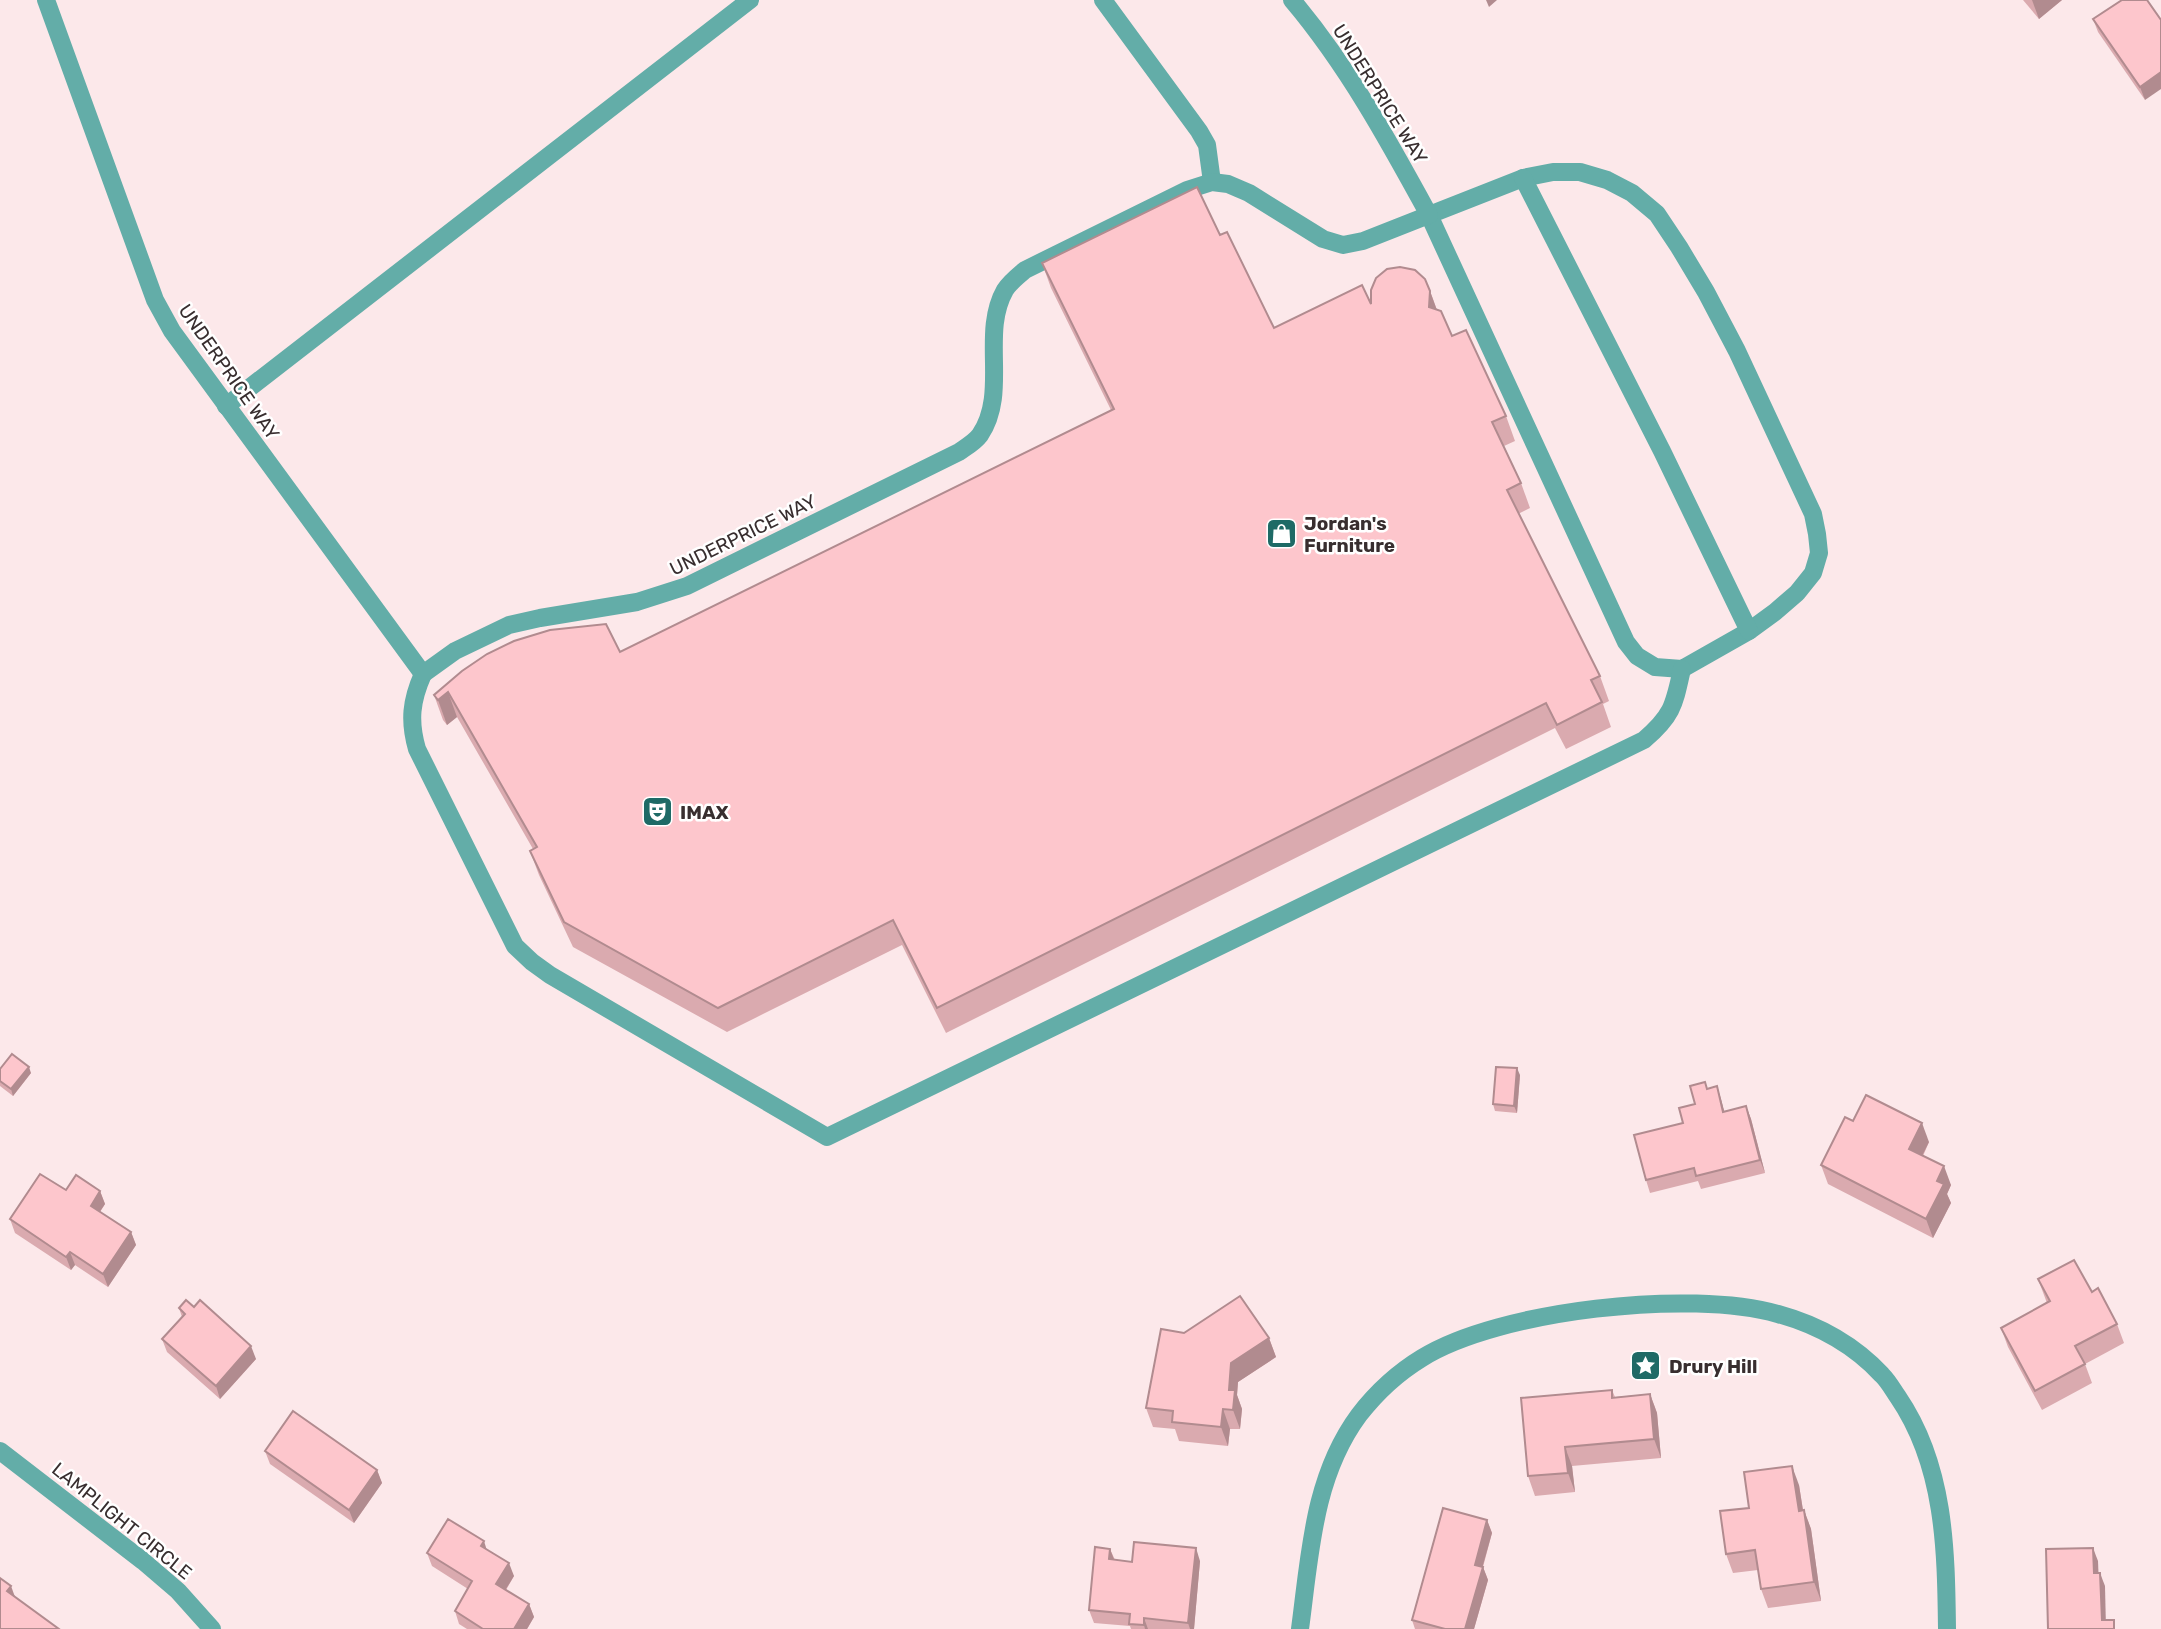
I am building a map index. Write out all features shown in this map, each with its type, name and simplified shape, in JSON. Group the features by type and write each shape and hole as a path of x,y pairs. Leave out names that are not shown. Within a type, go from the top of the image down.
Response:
{"street":[{"name":"UNDERPRICE WAY","path":"46,0 155,300 172,331 423,674 455,651 509,625 627,604 662,596 687,586 959,452 979,437 990,417 996,319 1006,288 1025,270 1051,256 1187,190 1212,182"},
{"path":"226,406 750,0"},
{"path":"423,674 415,691 411,711 411,730 417,750 516,946 550,975 827,1137 1644,740 1659,727 1673,708 1682,669 1749,632 1797,593 1813,573 1819,553 1813,514 1737,351 1679,247 1657,214 1632,194 1607,180 1580,172 1553,172 1523,178 1363,241 1343,244 1323,239 1250,194 1228,184 1212,182 1207,145 1199,131 1103,0"},
{"name":"UNDERPRICE WAY","path":"1292,0 1383,130 1429,215 1626,642 1637,656 1655,667 1682,669"},
{"path":"1523,178 1662,451 1749,632"},
{"path":"1300,1629 1322,1487 1338,1448 1360,1414 1387,1384 1423,1358 1459,1340 1501,1327 1562,1313 1693,1303 1738,1305 1777,1313 1818,1328 1853,1349 1884,1377 1909,1413 1927,1454 1938,1492 1945,1539 1947,1629"},
{"name":"LAMPLIGHT CIRCLE","path":"0,1451 143,1560 177,1591 212,1629"}],"building":[{"path":"2122,0 2147,0 2161,20 2161,72 2140,87 2093,19"},
{"path":"1197,187 1220,235 1227,232 1274,328 1362,285 1371,304 1371,290 1376,278 1387,269 1400,267 1415,270 1425,279 1430,291 1429,307 1441,311 1452,336 1466,330 1506,416 1492,422 1521,483 1507,490 1600,676 1591,680 1602,702 1557,725 1546,703 937,1008 893,920 718,1008 564,922 530,851 537,847 448,692 438,700 434,695 487,654 514,641 550,630 606,624 620,652 1114,409 1042,263"},
{"path":"12,1054 29,1067 11,1089 0,1081 0,1069"},
{"path":"1496,1067 1517,1068 1514,1106 1493,1104"},
{"path":"1705,1082 1707,1089 1717,1086 1723,1112 1746,1106 1760,1160 1696,1176 1694,1168 1646,1180 1634,1135 1683,1123 1679,1108 1695,1104 1690,1086"},
{"path":"1866,1095 1922,1123 1909,1149 1944,1166 1937,1181 1944,1184 1926,1219 1821,1165 1845,1117 1853,1121"},
{"path":"40,1174 66,1190 76,1175 100,1191 91,1206 131,1232 103,1274 70,1252 66,1257 10,1219"},
{"path":"2074,1260 2092,1292 2098,1288 2117,1324 2075,1346 2085,1364 2035,1391 2001,1328 2050,1301 2038,1279"},
{"path":"1240,1296 1269,1338 1231,1363 1229,1390 1235,1390 1233,1410 1223,1409 1221,1427 1172,1422 1173,1411 1146,1408 1161,1329 1184,1333"},
{"path":"186,1300 194,1307 200,1300 251,1346 216,1386 162,1339 185,1314 179,1308"},
{"path":"1612,1390 1612,1398 1650,1394 1654,1439 1565,1447 1568,1473 1528,1476 1521,1398"},
{"path":"293,1411 377,1470 349,1510 265,1451"},
{"path":"1792,1466 1799,1511 1804,1510 1814,1582 1761,1589 1755,1550 1726,1554 1720,1511 1749,1508 1744,1472"},
{"path":"1443,1508 1487,1520 1475,1565 1483,1567 1465,1629 1445,1629 1412,1620"},
{"path":"448,1519 484,1541 481,1546 509,1563 496,1584 529,1604 514,1629 483,1629 455,1611 472,1581 427,1553"},
{"path":"1134,1542 1196,1548 1188,1623 1144,1618 1144,1625 1129,1624 1130,1614 1089,1610 1095,1547 1110,1549 1109,1559 1132,1562"},
{"path":"2093,1548 2094,1573 2100,1573 2102,1620 2114,1620 2114,1629 2048,1629 2046,1549"},
{"path":"0,1578 11,1586 7,1591 59,1629 0,1629"}],"place":[{"name":"Jordan's Furniture","path":"1281,534"},
{"name":"IMAX","path":"657,812"},
{"name":"Drury Hill","path":"1646,1366"}]}
